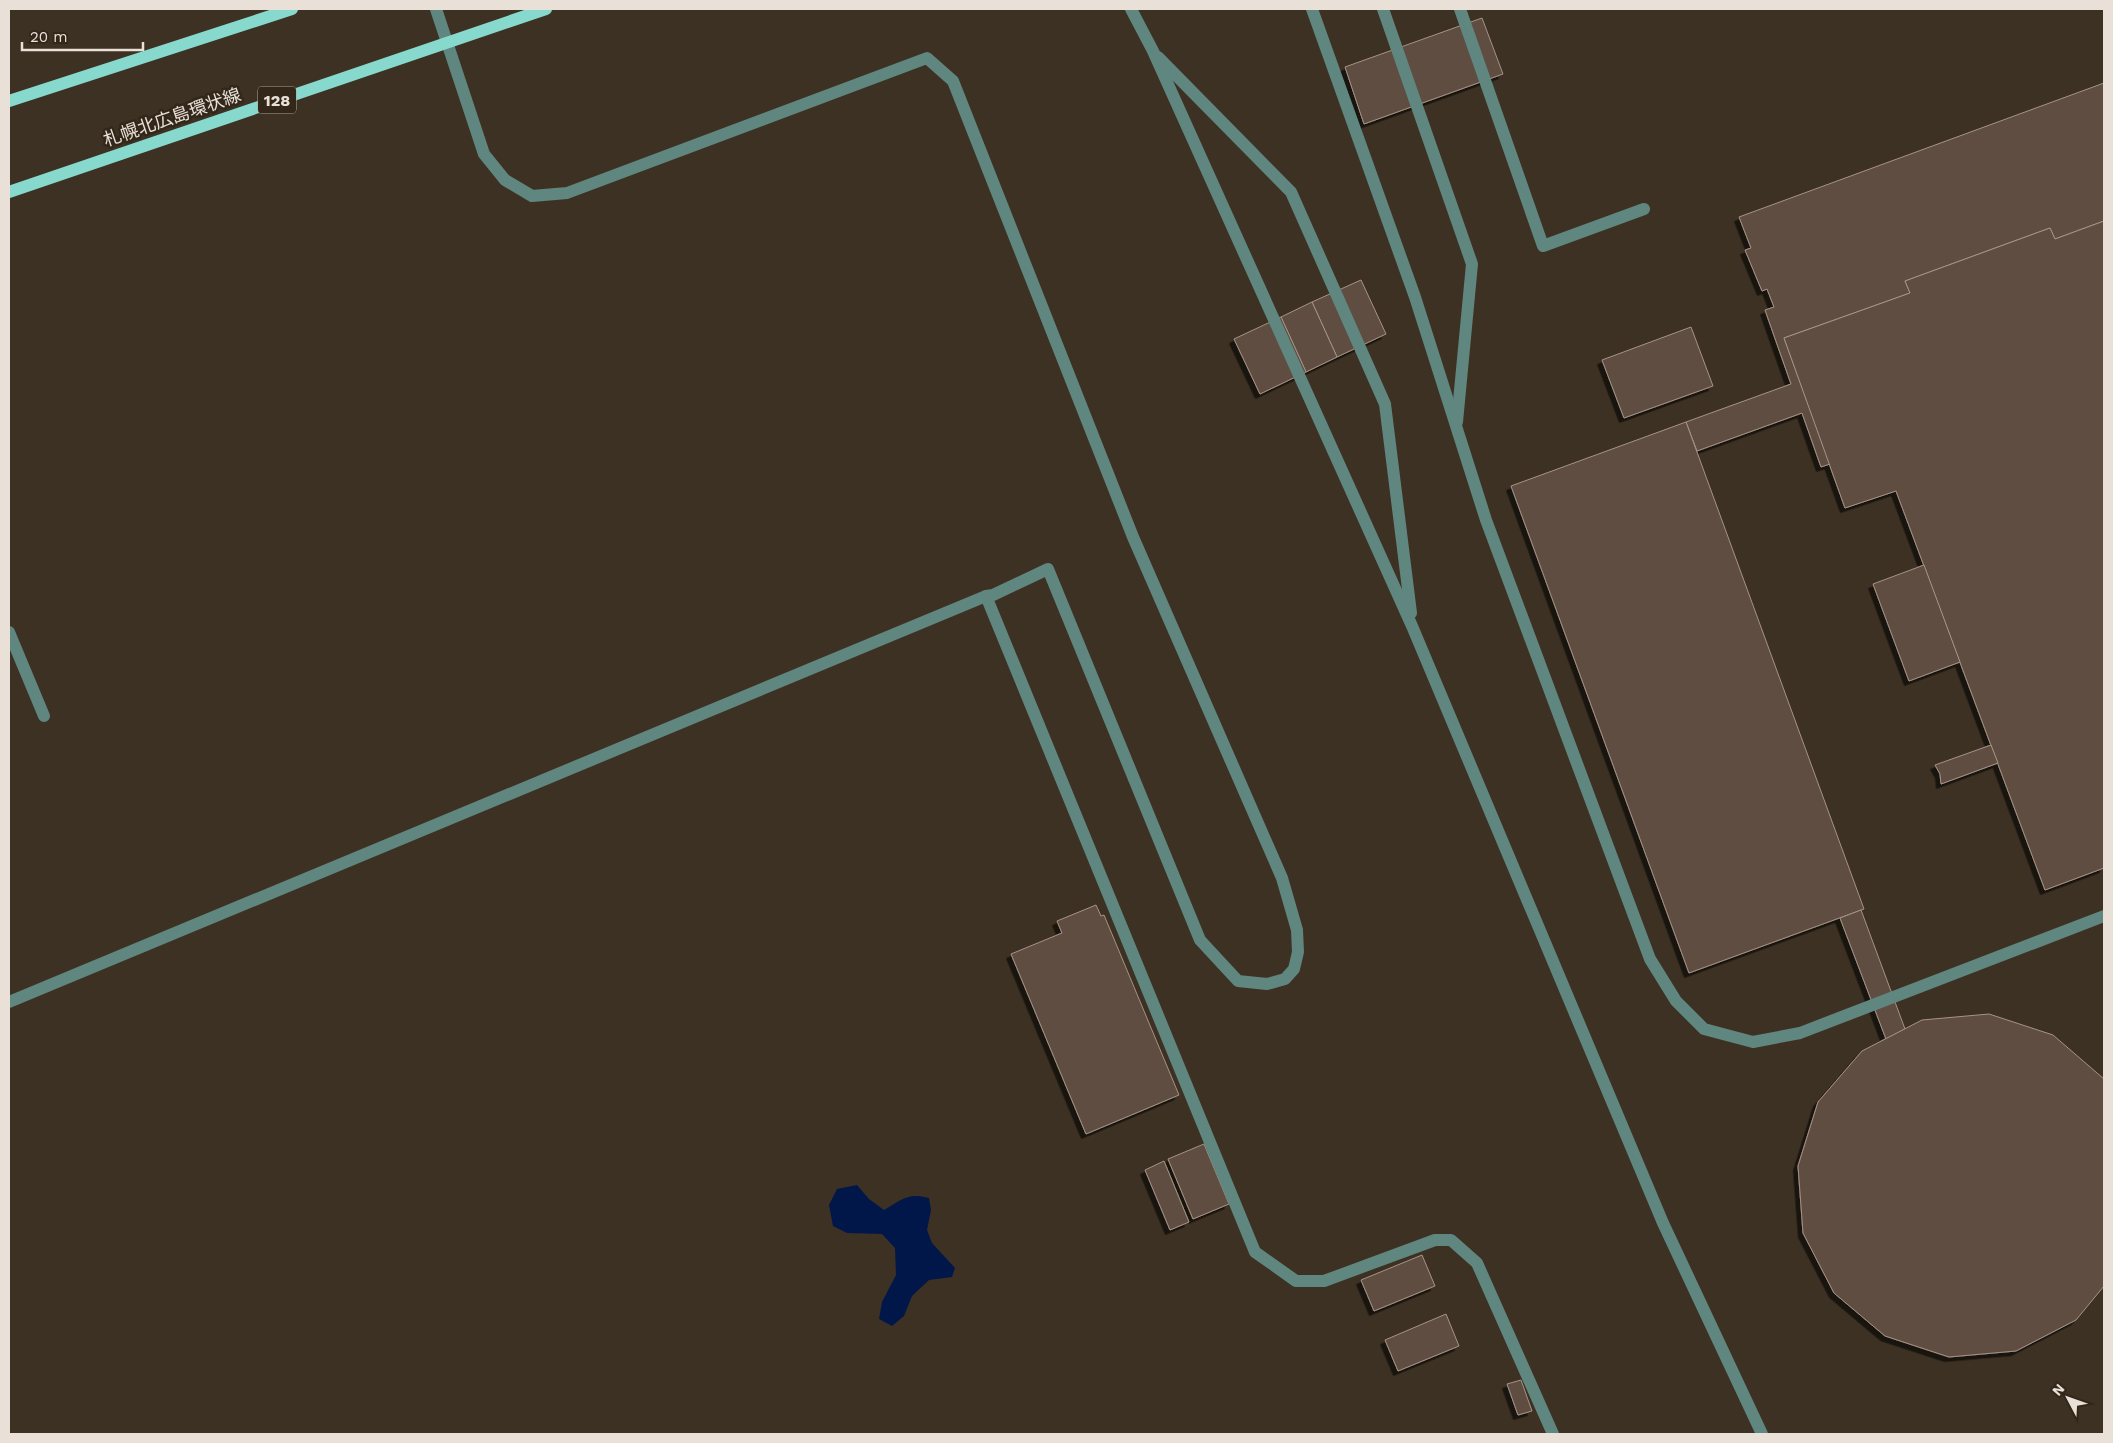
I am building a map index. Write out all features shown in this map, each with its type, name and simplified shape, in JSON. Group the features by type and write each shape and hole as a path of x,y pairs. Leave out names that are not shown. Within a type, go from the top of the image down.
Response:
{"main road":[{"path":"9,102 292,9"},
{"name":"札幌北広島環状線","path":"9,192 546,9"}],"street":[{"path":"9,1002 986,596 993,595 1048,569 1200,940 1238,981 1267,984 1286,979 1294,970 1298,952 1297,930 1282,878 1133,537 953,81 927,58 568,194 532,196 504,180 484,154 436,9"},
{"path":"1131,9 1153,51 1412,626 1663,1223 1762,1434"},
{"path":"1312,9 1415,297 1486,520 1650,959 1676,1001 1704,1029 1753,1042 1800,1033 2104,916"},
{"path":"1383,9 1472,264 1456,427"},
{"path":"1460,9 1544,246 1644,209"},
{"path":"1153,51 1291,192 1385,404 1412,626"},
{"path":"986,596 1255,1252 1296,1282 1324,1281 1435,1240 1451,1240 1477,1263 1553,1434"},
{"path":"9,632 44,716"}],"water":[{"path":"857,1185 869,1199 884,1210 905,1198 922,1196 929,1198 931,1210 927,1230 932,1243 955,1268 952,1277 929,1280 912,1296 904,1316 892,1326 879,1319 882,1302 896,1275 895,1248 882,1234 847,1233 833,1226 829,1205 837,1189"}],"building":[{"path":"1482,18 1503,74 1364,124 1345,67"},
{"path":"2104,83 2104,221 2055,239 2050,228 1905,281 1910,293 1784,338 1830,464 1821,467 1802,413 1697,451 1686,422 1791,384 1765,310 1774,307 1767,289 1762,291 1745,250 1751,248 1739,217"},
{"path":"2104,221 2104,868 2045,890 1896,491 1845,508 1784,338 1910,293 1905,281 2050,228 2055,239"},
{"path":"1361,280 1386,334 1337,357 1312,302"},
{"path":"1312,302 1337,357 1306,372 1281,317"},
{"path":"1281,317 1306,372 1260,394 1234,339"},
{"path":"1691,327 1713,386 1624,418 1602,360"},
{"path":"1686,422 1864,909 1689,973 1511,486"},
{"path":"1924,565 1960,662 1909,681 1873,584"},
{"path":"1991,745 1998,763 1941,784 1940,774 1935,765"},
{"path":"1096,905 1101,916 1104,915 1179,1095 1086,1134 1011,954 1062,933 1057,921"},
{"path":"1861,910 1905,1029 1886,1039 1840,918"},
{"path":"1989,1014 2053,1035 2104,1079 2104,1286 2076,1320 2016,1351 1949,1357 1885,1336 1834,1293 1803,1233 1798,1166 1818,1102 1862,1051 1922,1020"},
{"path":"1204,1144 1229,1204 1193,1219 1168,1159"},
{"path":"1164,1161 1189,1222 1170,1230 1145,1170"},
{"path":"1422,1255 1435,1286 1374,1311 1361,1280"},
{"path":"1446,1314 1459,1346 1398,1371 1385,1340"},
{"path":"1521,1380 1532,1411 1518,1415 1507,1384"}]}
